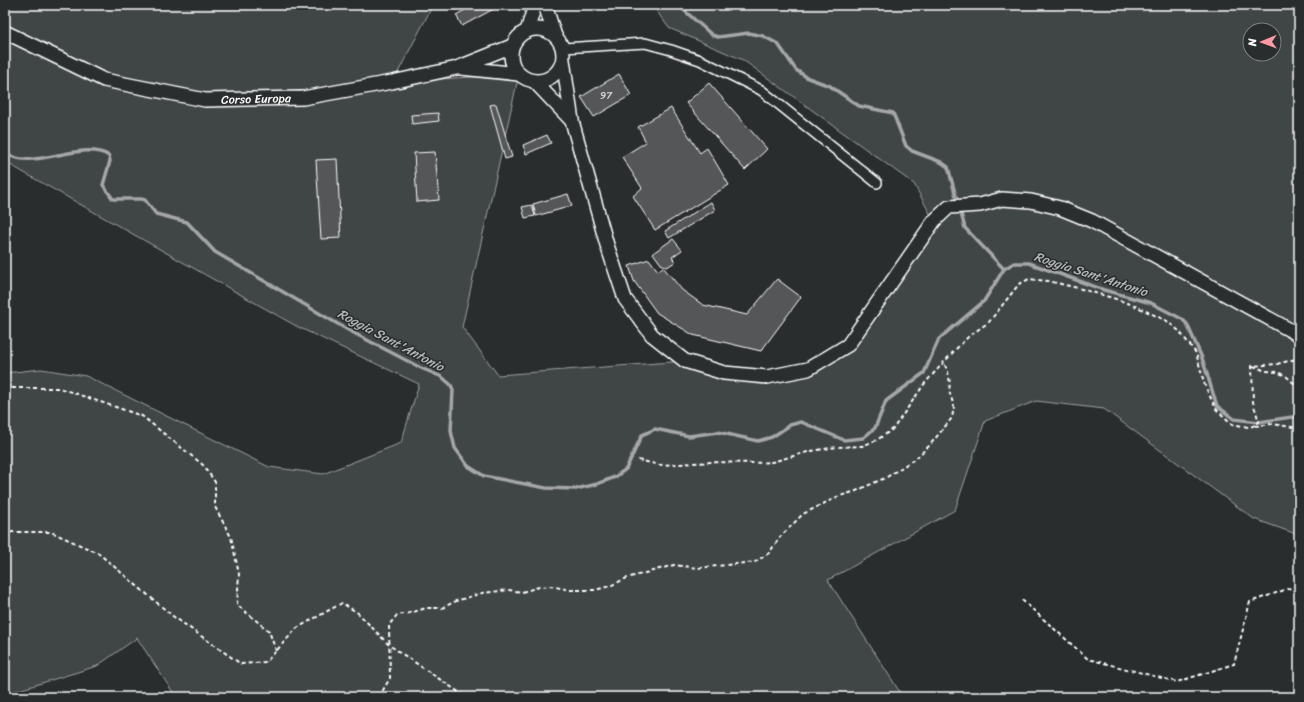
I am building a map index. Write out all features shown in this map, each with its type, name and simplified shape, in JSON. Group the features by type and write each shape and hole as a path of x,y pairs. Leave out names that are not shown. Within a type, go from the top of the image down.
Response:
{"main road":[{"path":"527,31 535,5"},
{"path":"545,5 555,36 563,54 572,120 607,244 625,299 652,335 685,361 724,373 768,377 808,369 848,345 934,221 949,207 980,205 1002,199 1031,201 1060,208 1092,221 1299,335"},
{"path":"518,74 511,58 512,46 520,35 532,29 541,29 548,31 555,36"},
{"name":"Corso Europa","path":"5,32 104,80 205,100 303,98 392,82 457,68 512,46"},
{"path":"457,68 518,74 526,79 543,81 549,79 558,71 563,54"},
{"path":"534,81 572,120"}],"street":[{"path":"563,54 645,43 700,60 761,90 878,183"}],"path":[{"path":"638,460 660,465 712,462 772,462 811,450 862,446 877,440 893,429 925,383 969,336 989,322 1018,284 1029,279 1048,281 1078,288 1133,305 1167,321 1180,330 1196,353 1205,386 1216,409 1232,424 1248,427 1272,424 1299,428"},
{"path":"1252,366 1277,364 1299,357"},
{"path":"379,697 390,678 389,625 397,615 426,608 442,608 482,593 508,590 522,592 551,586 570,590 595,590 610,586 633,576 674,565 698,568 755,562 769,553 780,537 803,514 837,497 856,491 887,477 916,458 929,446 952,418 954,406 949,391 950,382 948,372 944,363"},
{"path":"1252,366 1266,371 1277,372 1286,376 1299,388"},
{"path":"1252,366 1253,402 1259,422 1253,426"},
{"path":"5,388 59,388 142,416 203,465 215,482 216,508 231,536 239,574 237,605 269,631 276,651"},
{"path":"5,537 12,532 51,532 98,553 174,616 241,664 266,662 297,628 342,603 358,613 389,645 466,697"},
{"path":"1022,600 1088,659 1177,682 1234,664 1250,602 1299,585"}],"shaded area":[{"path":"5,5 433,5 393,82 519,74 462,327 498,375 685,361 724,373 808,369 848,345 934,221 914,184 743,60 669,28 652,5 1299,5 1299,535 1254,519 1104,409 1036,401 985,421 955,510 828,580 903,697 176,697 137,638 97,666 9,693 5,692 5,373 41,369 86,376 269,467 323,474 401,443 419,384 298,327 5,162"}],"building":[{"path":"474,5 501,5 462,26 456,15"},
{"path":"619,74 631,95 594,117 581,97"},
{"path":"709,83 767,149 745,170 686,103"},
{"path":"496,104 512,157 505,159 490,105"},
{"path":"671,108 700,153 707,148 729,185 655,230 633,196 642,188 622,157 646,142 638,127"},
{"path":"438,113 439,121 412,124 411,115"},
{"path":"547,135 551,143 526,154 523,145"},
{"path":"435,152 439,200 417,202 414,153"},
{"path":"337,159 341,238 321,239 316,160"},
{"path":"568,194 572,206 536,216 533,204"},
{"path":"711,202 715,210 669,238 665,231"},
{"path":"532,205 535,216 525,218 522,207"},
{"path":"673,239 682,250 672,257 675,262 667,267 661,264 653,253"},
{"path":"649,259 658,271 663,267 682,290 703,305 747,315 777,279 801,297 761,351 693,335 657,313 634,281 629,266"}],"waterway":[{"path":"678,5 712,35 718,37 749,33 763,36 778,44 796,70 808,78 830,86 859,106 893,113 906,146 912,151 941,162 948,167 958,204"},
{"name":"Roggia Sant'Antonio","path":"5,152 15,158 28,159 85,151 98,152 109,156 110,161 103,185 113,199 145,200 156,214 187,222 215,252 348,330 421,368 442,377 451,385 453,390 451,431 455,448 468,466 484,476 546,488 576,489 597,484 615,477 626,469 642,435 655,429 689,436 718,432 758,441 772,437 790,425 801,422 844,440 863,438 875,428 886,401 924,373 939,339 984,301 1004,269 1014,263 1029,263 1104,290 1151,303 1182,319 1187,324 1202,358 1217,406 1234,419 1259,422 1299,416"},
{"path":"960,210 965,228 1004,269"}]}
